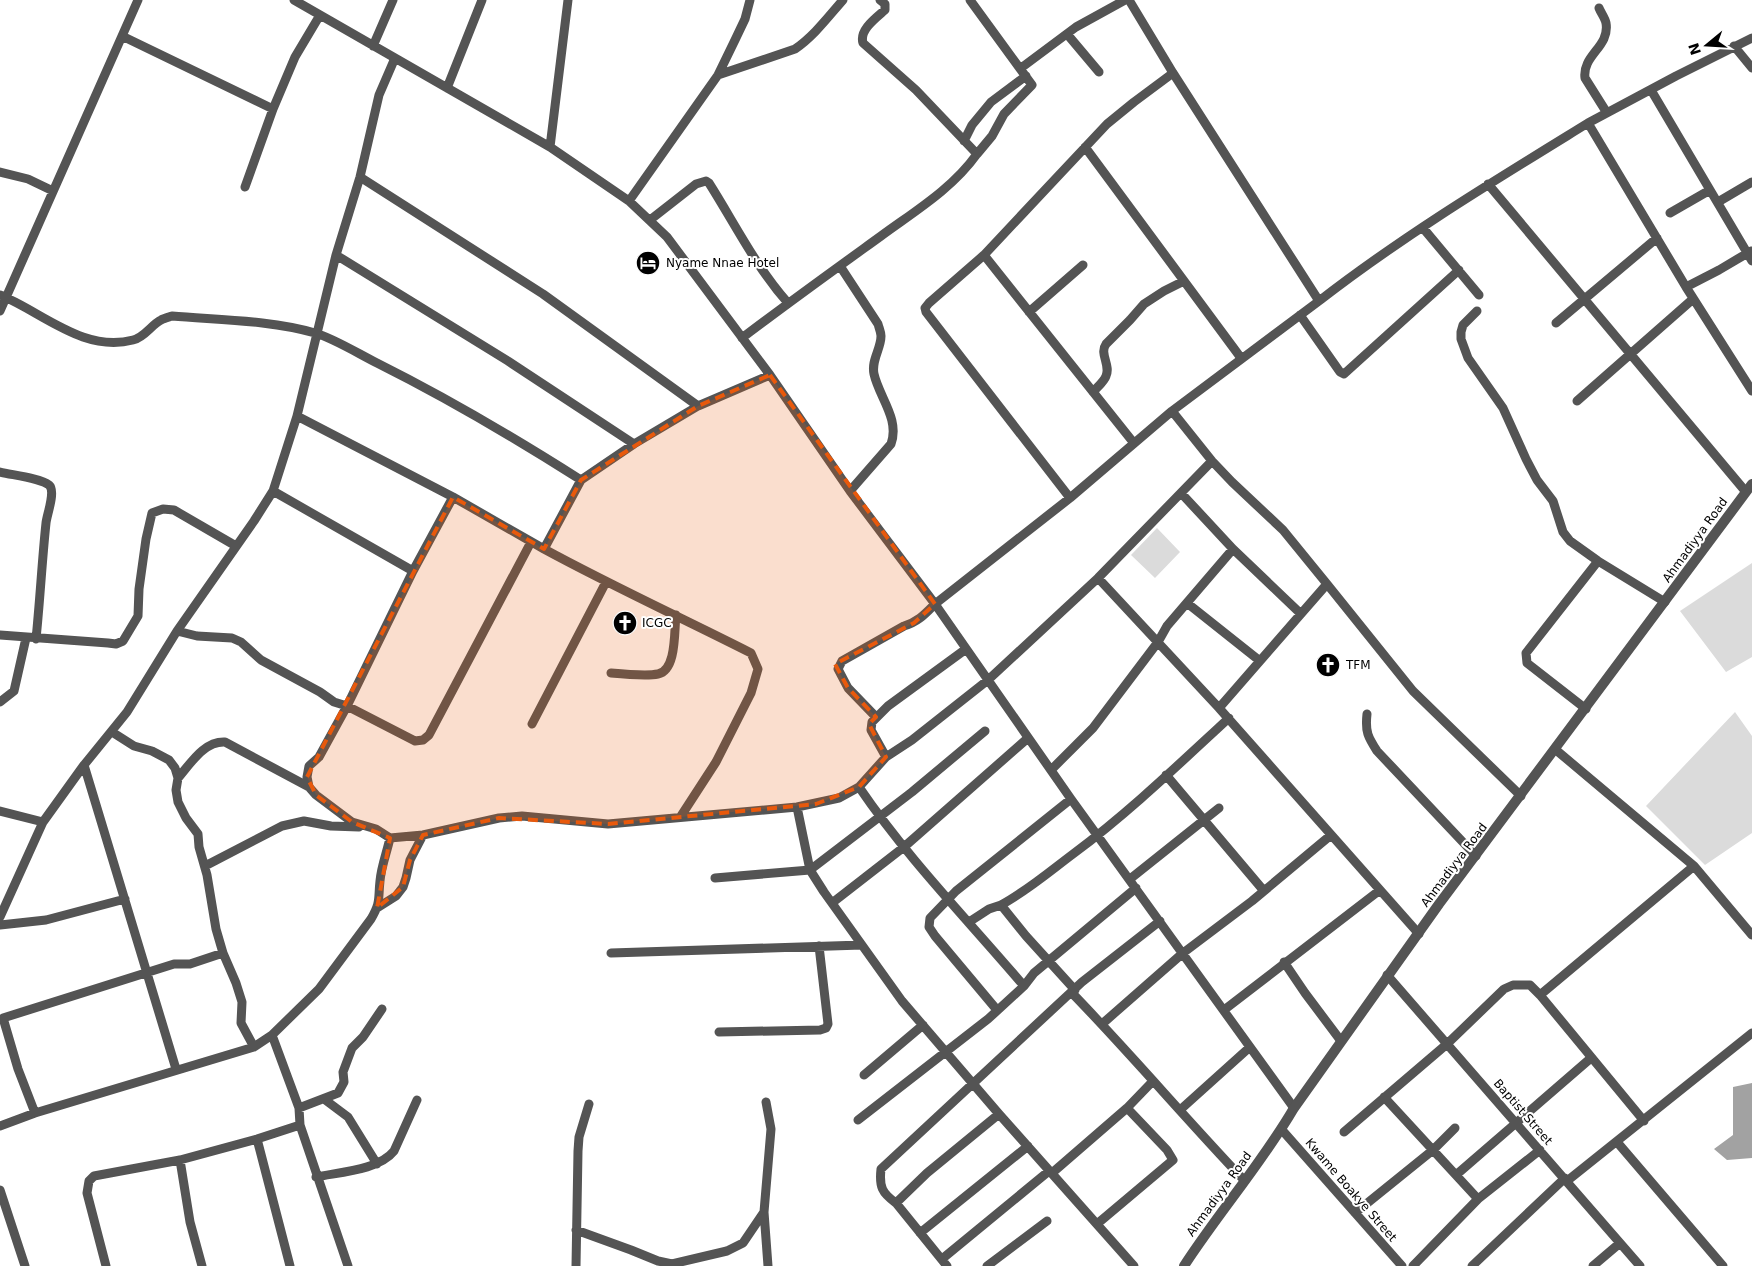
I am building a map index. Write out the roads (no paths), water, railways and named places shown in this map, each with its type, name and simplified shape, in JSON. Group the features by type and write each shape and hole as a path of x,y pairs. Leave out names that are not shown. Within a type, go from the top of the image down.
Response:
{"street":[{"path":"0,311 3,296 53,191 138,0"},
{"path":"294,0 550,147 629,201 667,237 693,270 850,490 935,604 1028,738 1294,1108"},
{"path":"373,46 393,0"},
{"path":"447,88 482,0"},
{"path":"550,147 568,0"},
{"path":"629,201 718,75 742,26 750,0"},
{"path":"718,75 794,49 805,42 843,0"},
{"path":"880,0 885,4 885,10 864,31 862,36 863,43 916,90 976,154"},
{"path":"964,141 972,125 991,102 1067,34 1124,0"},
{"path":"1129,0 1173,73 1319,301"},
{"path":"742,338 939,194 963,172 992,136 1004,114 1032,85 972,1"},
{"path":"1600,8 1606,23 1606,33 1602,43 1585,67 1584,73 1585,78 1607,113"},
{"path":"246,187 273,109 294,57 320,15"},
{"path":"1067,34 1099,72"},
{"path":"122,36 273,109"},
{"path":"876,718 848,688 838,669 838,665 842,661 921,618 935,604 1070,498 1172,411 1359,271 1488,184 1588,123 1752,38"},
{"path":"1734,46 1752,68"},
{"path":"0,917 43,822 84,765 127,712 177,631 273,491 297,416 336,255 360,177 379,95 395,58"},
{"path":"1070,498 926,312 925,308 929,302 984,255 1107,124 1173,73"},
{"path":"1651,90 1751,255 1686,287"},
{"path":"1588,123 1693,299 1748,379 1752,391"},
{"path":"1084,147 1241,358"},
{"path":"0,172 28,179 53,191"},
{"path":"360,177 544,294 698,406"},
{"path":"650,220 696,184 706,181 733,221 753,258 774,288 788,303"},
{"path":"1718,202 1752,182"},
{"path":"1488,184 1630,355 1749,488"},
{"path":"1670,213 1710,190"},
{"path":"1423,228 1479,295"},
{"path":"1556,323 1657,238"},
{"path":"336,255 508,361 634,444"},
{"path":"984,255 1134,442"},
{"path":"1029,312 1083,265"},
{"path":"840,266 878,324 881,336 873,363 873,372 893,424 894,435 891,444 850,490"},
{"path":"1300,315 1340,372 1344,374 1458,270"},
{"path":"1093,392 1106,377 1107,364 1104,348 1106,344 1144,304 1184,281"},
{"path":"3,296 88,339 115,342 134,340 142,336 162,319 172,316 296,328 318,334 408,378 516,439 581,480"},
{"path":"1577,402 1693,299"},
{"path":"1477,311 1463,325 1461,332 1461,339 1468,358 1502,408 1537,480 1553,501 1563,532 1570,541 1598,561 1665,602"},
{"path":"544,549 581,480 634,444 698,406 770,376"},
{"path":"1172,411 1212,461 1282,530 1413,691 1521,796"},
{"path":"297,416 453,497 606,582 676,614 751,653 758,669 751,693 716,762 681,816"},
{"path":"178,778 204,748 216,742 224,742 309,787 316,795 352,822 376,829 390,838 423,835 499,818 522,816 608,824 797,807 839,798 859,787 886,757 912,740 988,680 1098,578 1212,461"},
{"path":"0,472 42,482 49,485 51,489 36,639"},
{"name":"Ahmadiyya Road","path":"1184,1266 1244,1180 1282,1130 1294,1108 1387,975 1749,488"},
{"path":"273,491 413,571"},
{"path":"1181,493 1233,548 1301,614"},
{"path":"309,787 307,777 309,766 319,756 347,706 413,571 453,497"},
{"path":"0,635 108,644 116,644 123,641 138,616 144,556 152,513 163,509 174,510 236,546"},
{"path":"177,631 197,636 232,638 241,642 261,660 320,692 334,702 347,706 415,740 423,740 429,735 531,542"},
{"path":"1051,770 1093,728 1158,642 1167,626 1233,548"},
{"path":"1586,709 1527,663 1526,653 1598,561"},
{"path":"1098,578 1229,718 1419,934"},
{"path":"532,724 606,582"},
{"path":"1219,708 1327,584"},
{"path":"1187,603 1260,661"},
{"path":"611,673 659,674 667,669 673,655 676,614"},
{"path":"0,702 14,691 26,638"},
{"path":"886,757 871,730 872,722 888,706 966,649"},
{"path":"1367,714 1365,727 1377,751 1476,856"},
{"path":"969,922 1034,884 1099,835 1229,718"},
{"path":"715,878 810,870 912,792 985,731"},
{"path":"112,732 134,746 152,751 169,760 174,768 178,778 176,790 178,802 186,818 198,834 216,929 242,1002 241,1023 254,1047"},
{"path":"832,903 904,847 1028,738"},
{"path":"1556,750 1694,866 1752,935"},
{"path":"84,765 176,1069"},
{"path":"1166,775 1264,891"},
{"path":"859,787 946,899 969,922 1024,986"},
{"path":"997,1010 929,927 930,918 946,899 1071,798"},
{"path":"797,807 810,870 902,1001 1134,1266"},
{"path":"1130,879 1219,808"},
{"path":"0,812 43,822"},
{"path":"205,866 282,826 297,822 304,821 331,826 369,827"},
{"path":"377,908 396,896 403,887 410,860 423,835"},
{"path":"1102,1024 1183,953 1264,891 1331,835"},
{"path":"0,1126 35,1113 176,1069 254,1047 272,1035 319,989 377,908 380,899 380,880 390,838"},
{"path":"1540,995 1694,866"},
{"path":"858,1120 947,1052 1024,986 1034,973 1136,888"},
{"path":"1224,1010 1380,890"},
{"path":"0,925 46,920 125,899"},
{"path":"1001,905 1102,1024 1244,1180"},
{"path":"1153,1081 1127,1108 944,1263 896,1203 886,1197 882,1191 881,1169 1096,970 1160,921"},
{"path":"611,953 862,945"},
{"path":"719,1032 820,1030 826,1028 828,1024 819,946"},
{"path":"35,1113 18,1069 2,1015 174,964 201,962 223,953"},
{"path":"1284,962 1305,994 1341,1041"},
{"name":"Baptist Street","path":"1387,975 1640,1266"},
{"path":"1344,1132 1447,1044 1504,989 1513,985 1530,985 1540,995 1644,1121"},
{"path":"298,1108 338,1093 344,1082 343,1072 352,1048 363,1037 382,1009"},
{"path":"864,1075 923,1025"},
{"path":"1472,1266 1566,1180 1644,1121 1752,1033"},
{"path":"272,1035 298,1108 300,1125 316,1177 348,1266"},
{"path":"1180,1110 1250,1047"},
{"path":"1456,1175 1591,1058"},
{"path":"1384,1096 1478,1199"},
{"path":"324,1099 348,1118 377,1164"},
{"path":"316,1177 377,1164 390,1156 417,1100"},
{"path":"766,1102 770,1129 764,1212 768,1266"},
{"path":"576,1266 578,1144 589,1104"},
{"path":"1097,1224 1173,1160 1167,1150 1127,1108"},
{"path":"896,1203 927,1174 999,1114"},
{"path":"106,1266 87,1193 89,1181 94,1176 180,1160 300,1125"},
{"path":"1355,1213 1433,1150 1455,1128"},
{"name":"Kwame Boakye Street","path":"1282,1130 1402,1266"},
{"path":"257,1139 290,1266"},
{"path":"1617,1142 1723,1266"},
{"path":"920,1233 1028,1146"},
{"path":"1413,1266 1478,1199 1540,1150"},
{"path":"180,1160 190,1222 202,1266"},
{"path":"0,1190 26,1266"},
{"path":"576,1230 672,1265 727,1251 743,1243 764,1212"},
{"path":"987,1266 1048,1221"},
{"path":"1593,1266 1620,1243"}],"place":[{"name":"Nyame Nnae Hotel","path":"648,263"},
{"name":"ICGC","path":"625,623"},
{"name":"TFM","path":"1328,665"}]}
